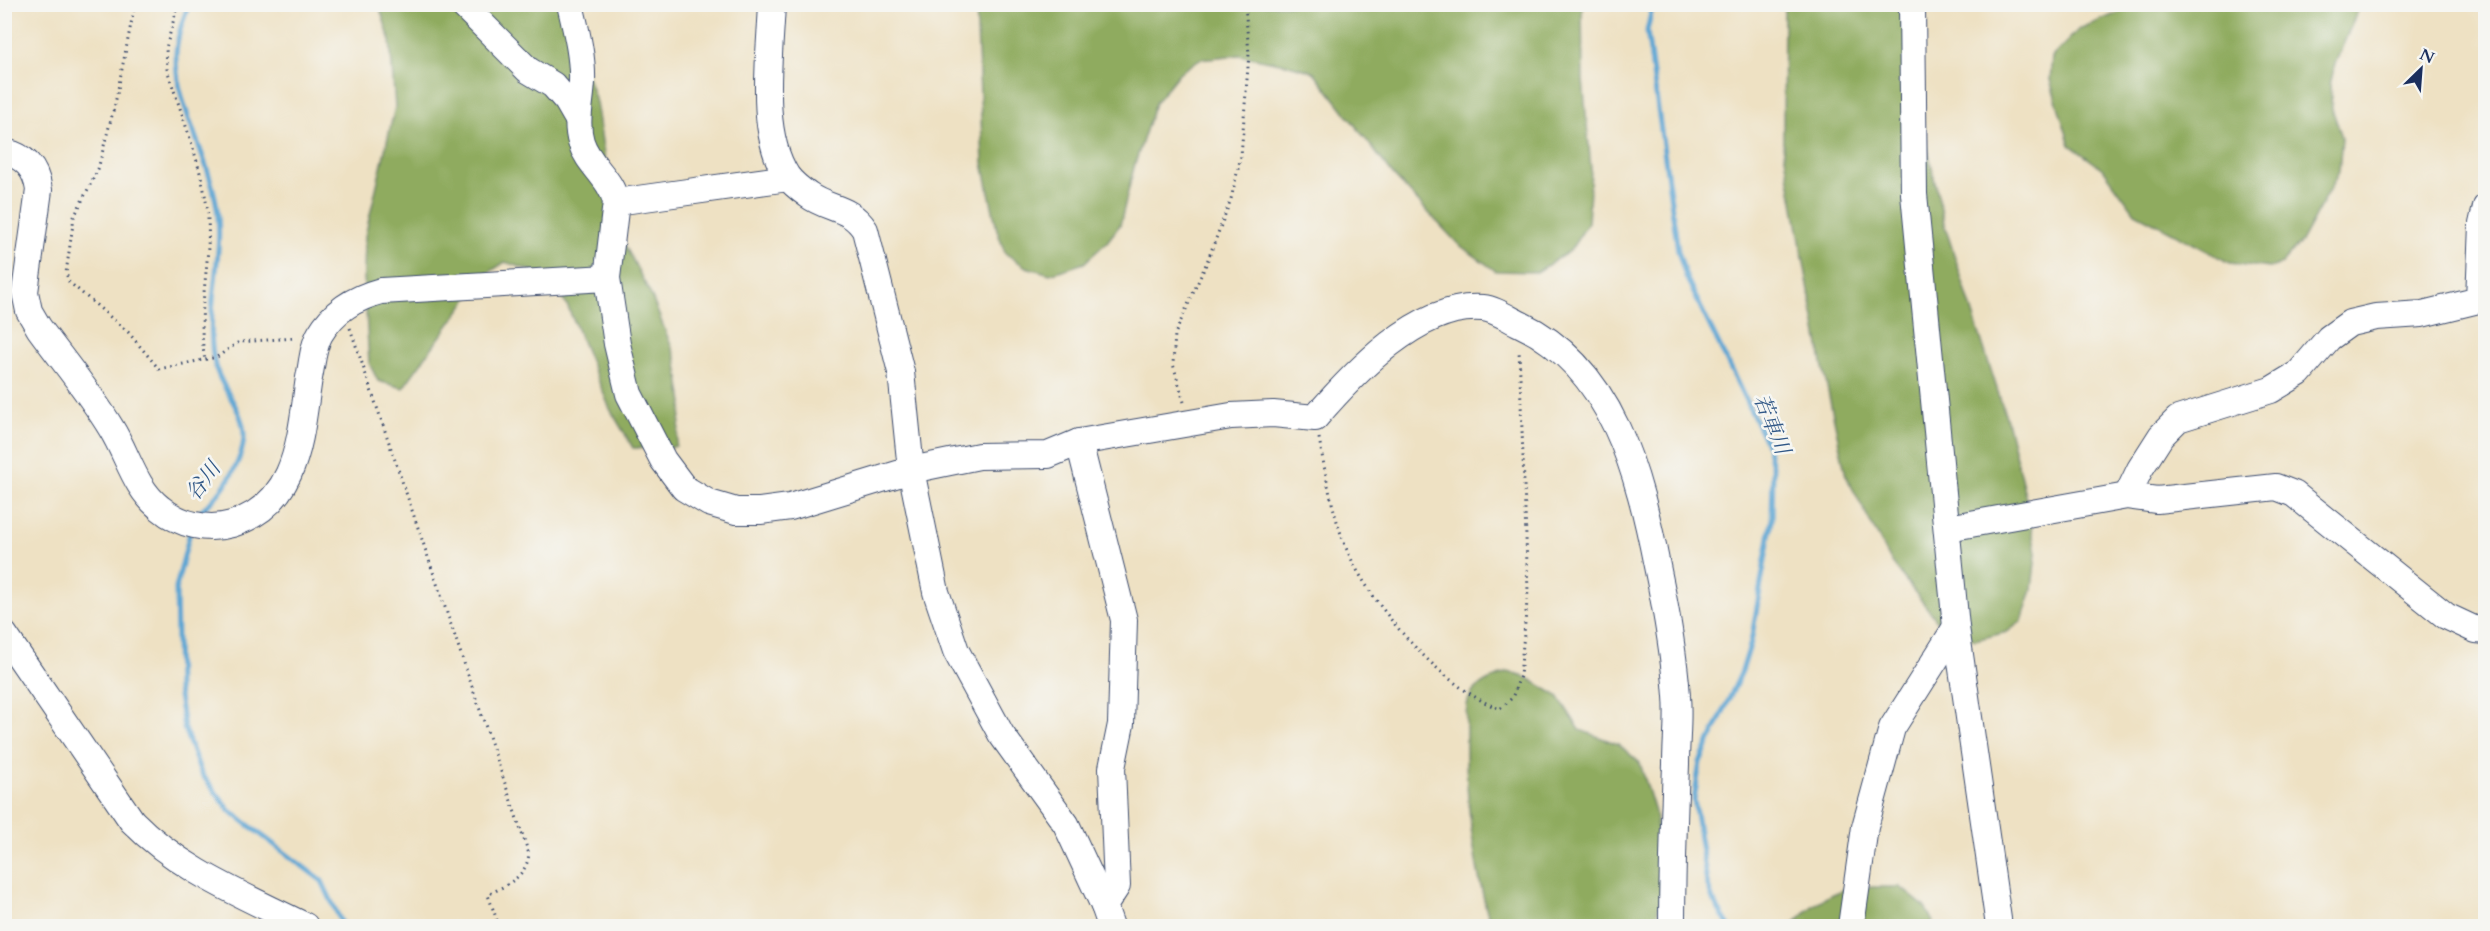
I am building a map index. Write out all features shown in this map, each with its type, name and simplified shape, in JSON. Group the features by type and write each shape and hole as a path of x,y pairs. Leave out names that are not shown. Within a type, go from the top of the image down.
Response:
{"street":[{"path":"462,4 528,70 553,86 567,101 578,120"},
{"path":"570,4 579,40 582,80 578,120 581,143 614,191 616,201 607,278 617,344 628,394 663,460 684,488 709,503 736,511 790,507 911,470 979,456 1048,455 1079,442 1195,424 1231,416 1273,414 1315,418 1344,384 1371,358 1415,327 1456,310 1485,308 1540,334 1568,356 1591,382 1618,430 1638,478 1669,624 1678,697 1672,927"},
{"path":"772,4 768,101 776,152 788,178 810,197 858,218 865,230 901,372 911,470 936,592 956,651 1001,734 1066,824 1107,916"},
{"path":"1912,4 1914,194 1956,627 1999,927"},
{"path":"4,152 12,153 28,163 37,175 39,190 25,292 29,310 39,328 111,428 140,487 161,510 192,524 223,526 249,519 266,508 278,495 292,468 318,336 343,307 363,296 381,291 607,278"},
{"path":"616,201 788,178"},
{"path":"2127,496 2161,435 2178,419 2271,390 2299,373 2329,338 2350,323 2376,317 2422,314 2479,300 2482,224 2486,207"},
{"path":"1079,442 1124,620 1121,724 1113,768 1117,886 1107,916"},
{"path":"1948,528 2127,496 2157,500 2276,487 2286,490 2446,616 2476,630 2486,631"},
{"path":"1851,927 1865,827 1892,728 1956,627"},
{"path":"4,634 132,821 155,844 175,860 305,927"}],"path":[{"path":"135,4 115,104 98,169 74,217 66,273 69,282 128,332 159,369 217,357 239,342 318,336"},
{"path":"178,4 166,48 167,69 207,201 208,242 203,341 207,360"},
{"path":"1195,424 1180,394 1173,364 1175,334 1207,262 1231,199 1241,156 1249,54 1245,4"},
{"path":"343,307 529,854 528,866 521,876 488,895 499,927"},
{"path":"1315,418 1328,488 1343,539 1372,595 1427,659 1479,701 1500,709 1512,698 1520,676 1528,591 1518,323"}],"green space":[{"path":"379,5 565,5 596,102 615,226 651,295 676,358 683,403 676,446 665,449 633,448 610,409 567,305 541,274 505,262 485,275 403,388 378,381 369,363 364,277 365,236 395,107 390,40"},
{"path":"976,5 1582,5 1583,80 1591,169 1588,223 1570,251 1537,272 1496,271 1458,244 1394,176 1314,72 1239,55 1200,59 1179,73 1155,103 1134,167 1120,225 1107,242 1084,263 1050,274 1026,267 1005,253 997,230 983,163"},
{"path":"1784,5 1912,5 1918,104 1944,223 2007,420 2027,503 2036,553 2032,589 2022,621 2007,632 1975,640 1938,622 1892,563 1846,476 1822,363 1783,146"},
{"path":"2129,5 2360,5 2335,64 2330,85 2332,109 2342,137 2339,172 2301,242 2281,264 2270,268 2230,263 2135,213 2104,170 2070,145 2050,80 2052,57 2079,29 2125,10"},
{"path":"1508,672 1528,678 1558,696 1580,730 1618,744 1640,763 1655,812 1662,883 1656,926 1491,926 1472,833 1467,785 1466,715 1468,701 1474,690 1485,682"},
{"path":"1851,887 1900,887 1925,907 1933,922 1931,926 1792,926 1819,902"}],"waterway":[{"name":"谷川","path":"189,4 178,40 177,72 180,90 206,165 216,202 218,242 212,321 214,361 240,417 244,437 241,454 228,480 218,495 196,517"},
{"name":"若車川","path":"1653,4 1647,31 1678,251 1686,277 1766,442 1773,470 1772,519 1751,642 1742,671 1700,762 1694,800 1707,883 1713,900 1729,926"},
{"name":"谷川","path":"190,532 176,588 178,689 184,728 201,773 230,811 322,881 343,926"}]}
